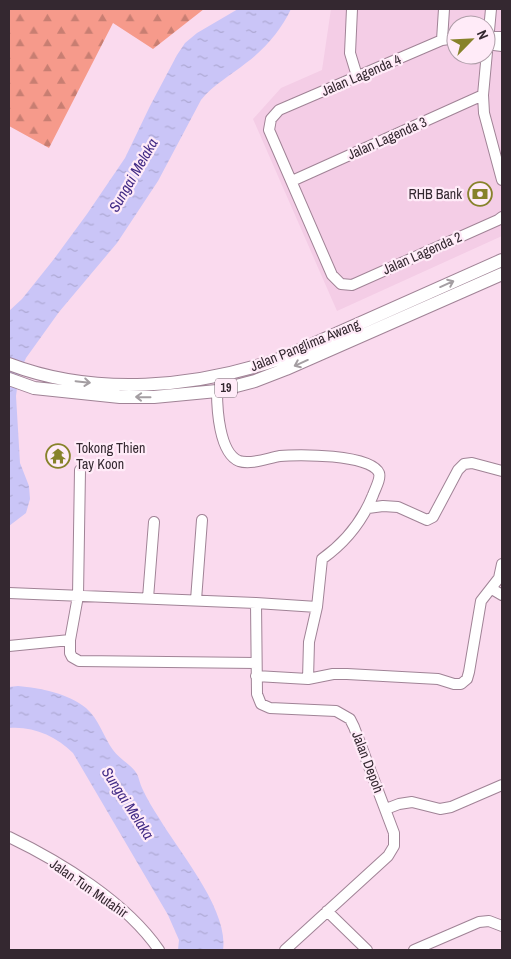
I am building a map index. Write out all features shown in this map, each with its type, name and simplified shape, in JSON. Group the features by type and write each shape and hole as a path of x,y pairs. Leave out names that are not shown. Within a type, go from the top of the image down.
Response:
{"main road":[{"name":"Jalan Panglima Awang","path":"9,364 35,374 78,381 146,385 209,378 249,369 282,358 502,260"},
{"name":"Jalan Panglima Awang","path":"9,379 30,387 120,397 154,397 216,391 255,381 286,369 502,274"}],"street":[{"path":"352,9 350,53 357,76"},
{"path":"442,40 444,9"},
{"name":"Jalan Lagenda 4","path":"292,181 269,130 271,119 279,110 446,39"},
{"path":"485,65 484,113 502,180"},
{"name":"Jalan Lagenda 3","path":"292,181 483,95"},
{"name":"Jalan Lagenda 2","path":"292,181 332,275 341,284 352,285 502,217"},
{"path":"216,391 218,420 232,457 240,461 258,461 280,456 310,454 339,457 363,463 375,468 378,472 379,478 368,508 353,531 337,548 322,559 317,607 310,642 308,679"},
{"path":"368,508 383,506 398,508 427,520 433,517 458,470 464,464 472,463 502,471"},
{"path":"80,470 78,596 70,640 70,653 72,657 79,660 256,663"},
{"path":"196,600 202,520"},
{"path":"148,598 154,522"},
{"path":"256,676 308,679 333,674 347,674 438,679 461,684 467,679 469,672 481,601 499,578 502,564"},
{"path":"492,589 502,595"},
{"path":"9,593 317,607"},
{"name":"Jalan Depoh","path":"256,603 256,694 260,704 265,707 336,710 350,719 394,832 392,851 284,950"},
{"path":"9,646 70,640"},
{"path":"386,809 412,802 440,809 451,807 502,785"},
{"name":"Jalan Tun Mutahir","path":"9,837 52,861 107,898 140,926 159,950"},
{"path":"327,911 367,950"},
{"path":"414,950 479,922 489,921 502,926"}],"shaded area":[{"path":"331,9 502,9 502,236 337,311 253,119 281,88 322,70"}],"green space":[{"path":"9,9 204,9 153,49 113,23 49,148 9,126"}],"water":[{"name":"Sungai Melaka","path":"238,9 291,9 277,32 266,45 253,58 217,85 201,100 158,181 117,243 59,312 26,358 19,374 16,396 20,463 29,486 30,499 26,513 9,526 9,311 22,299 54,259 125,158 150,106 185,43 197,33"},
{"name":"Sungai Melaka","path":"9,687 36,688 62,695 79,703 94,717 113,750 137,774 150,804 190,864 211,900 223,934 223,950 178,950 179,940 168,915 73,753 44,733 27,729 9,728"}],"place":[{"name":"RHB Bank","path":"480,194"},
{"name":"Tokong Thien Tay Koon","path":"58,456"}]}
